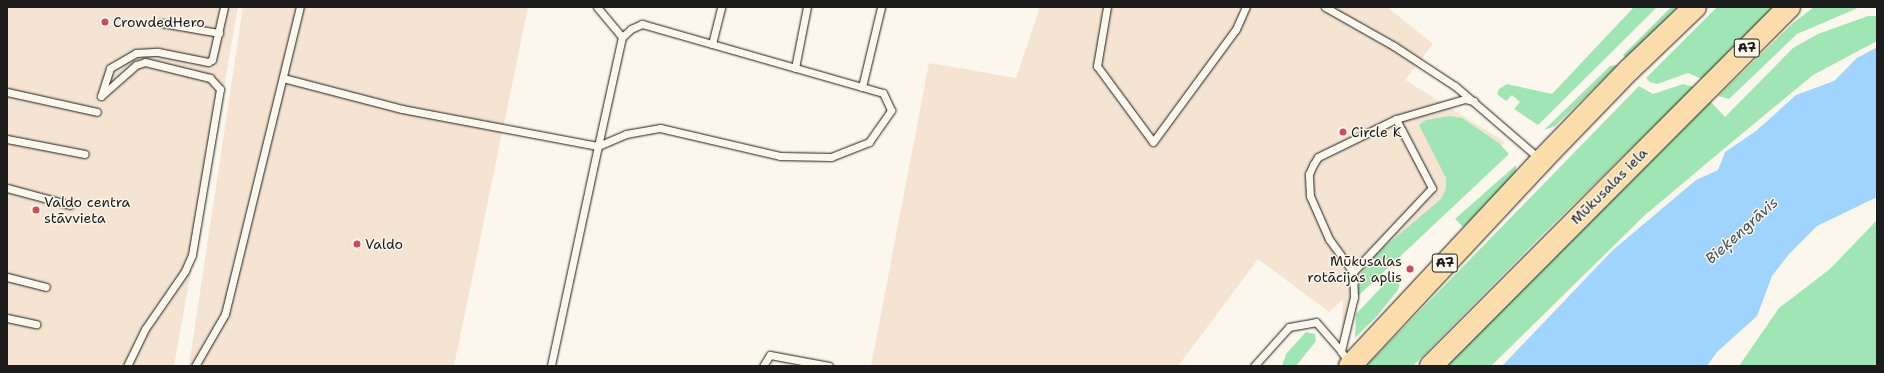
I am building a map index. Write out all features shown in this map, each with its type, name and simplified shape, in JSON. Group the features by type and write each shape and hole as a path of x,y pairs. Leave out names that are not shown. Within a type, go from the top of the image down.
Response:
{"highway":[{"name":"A7","path":"1347,361 1629,70 1695,7"},
{"name":"Mūkusalas iela","path":"1431,366 1789,7"}],"lane":[{"path":"127,366 145,328 185,271 192,255 220,88 210,78 144,62 136,65 101,96 110,68 136,52 158,52 208,62 215,54 224,7"},
{"path":"195,366 225,314 300,7"},
{"path":"597,7 622,37"},
{"path":"712,44 721,7"},
{"path":"795,68 807,7"},
{"path":"862,87 881,7"},
{"path":"1107,7 1097,66 1153,142 1236,29 1246,7"},
{"path":"1324,7 1394,46 1474,101 1542,160"},
{"path":"161,23 219,33"},
{"path":"283,78 402,109 598,146 626,134 660,128 780,156 831,158 869,142 891,110 883,93 642,24 631,29 622,37 598,146 551,366"},
{"path":"7,92 97,112"},
{"path":"1347,361 1354,297 1353,272 1329,238 1317,215 1310,196 1309,174 1318,157 1396,119 1465,99 1474,101"},
{"path":"1353,272 1432,188 1396,119"},
{"path":"7,139 85,154"},
{"path":"7,188 70,205"},
{"path":"7,277 46,287"},
{"path":"7,318 36,324"},
{"path":"1254,366 1289,327 1316,322 1347,361"},
{"path":"763,366 770,355 829,366"}],"shaded area":[{"path":"7,7 238,7 174,366 7,366"},
{"path":"243,7 528,7 454,366 189,366"},
{"path":"1040,7 1387,7 1433,44 1405,80 1505,142 1359,283 1354,314 1342,326 1343,299 1329,312 1258,259 1178,366 871,366 929,63 1016,78"}],"green space":[{"path":"1634,7 1657,7 1538,125 1514,109 1520,102 1512,95 1506,101 1497,94 1499,89 1507,84 1552,94"},
{"path":"1671,7 1678,7 1626,58 1623,55"},
{"path":"1717,7 1773,7 1702,79 1688,73 1657,84 1650,82 1646,78"},
{"path":"1814,7 1860,7 1797,34 1729,99 1718,96 1793,23"},
{"path":"1868,16 1877,16 1877,41 1813,75 1645,215 1491,366 1443,366 1709,100 1725,117 1793,48 1818,34"},
{"path":"1618,65 1555,126 1544,130 1610,66"},
{"path":"1683,84 1694,87 1545,232 1413,366 1366,366 1639,86 1653,94"},
{"path":"1450,116 1462,118 1499,143 1509,154 1356,298 1361,274 1369,260 1441,199 1446,189 1446,178 1419,125 1426,120"},
{"path":"1516,165 1516,177 1463,227 1455,219"},
{"path":"1877,220 1877,366 1739,366 1779,308 1830,269"},
{"path":"1393,275 1400,282 1398,290 1377,316 1355,338 1356,314"},
{"path":"1306,332 1315,334 1316,341 1296,366 1282,366 1286,354"}],"water":[{"name":"Bieķengrāvis","path":"1877,47 1877,197 1817,226 1789,254 1772,276 1757,316 1717,352 1707,366 1502,366 1613,250 1696,180 1718,170 1725,152 1756,131 1796,95 1834,81 1857,58"}],"place":[{"name":"CrowdedHero","path":"105,22"},
{"name":"Circle K","path":"1343,132"},
{"name":"Valdo centra stāvvieta","path":"36,210"},
{"name":"Valdo","path":"357,244"},
{"name":"Mūkusalas rotācijas aplis","path":"1410,269"}]}
